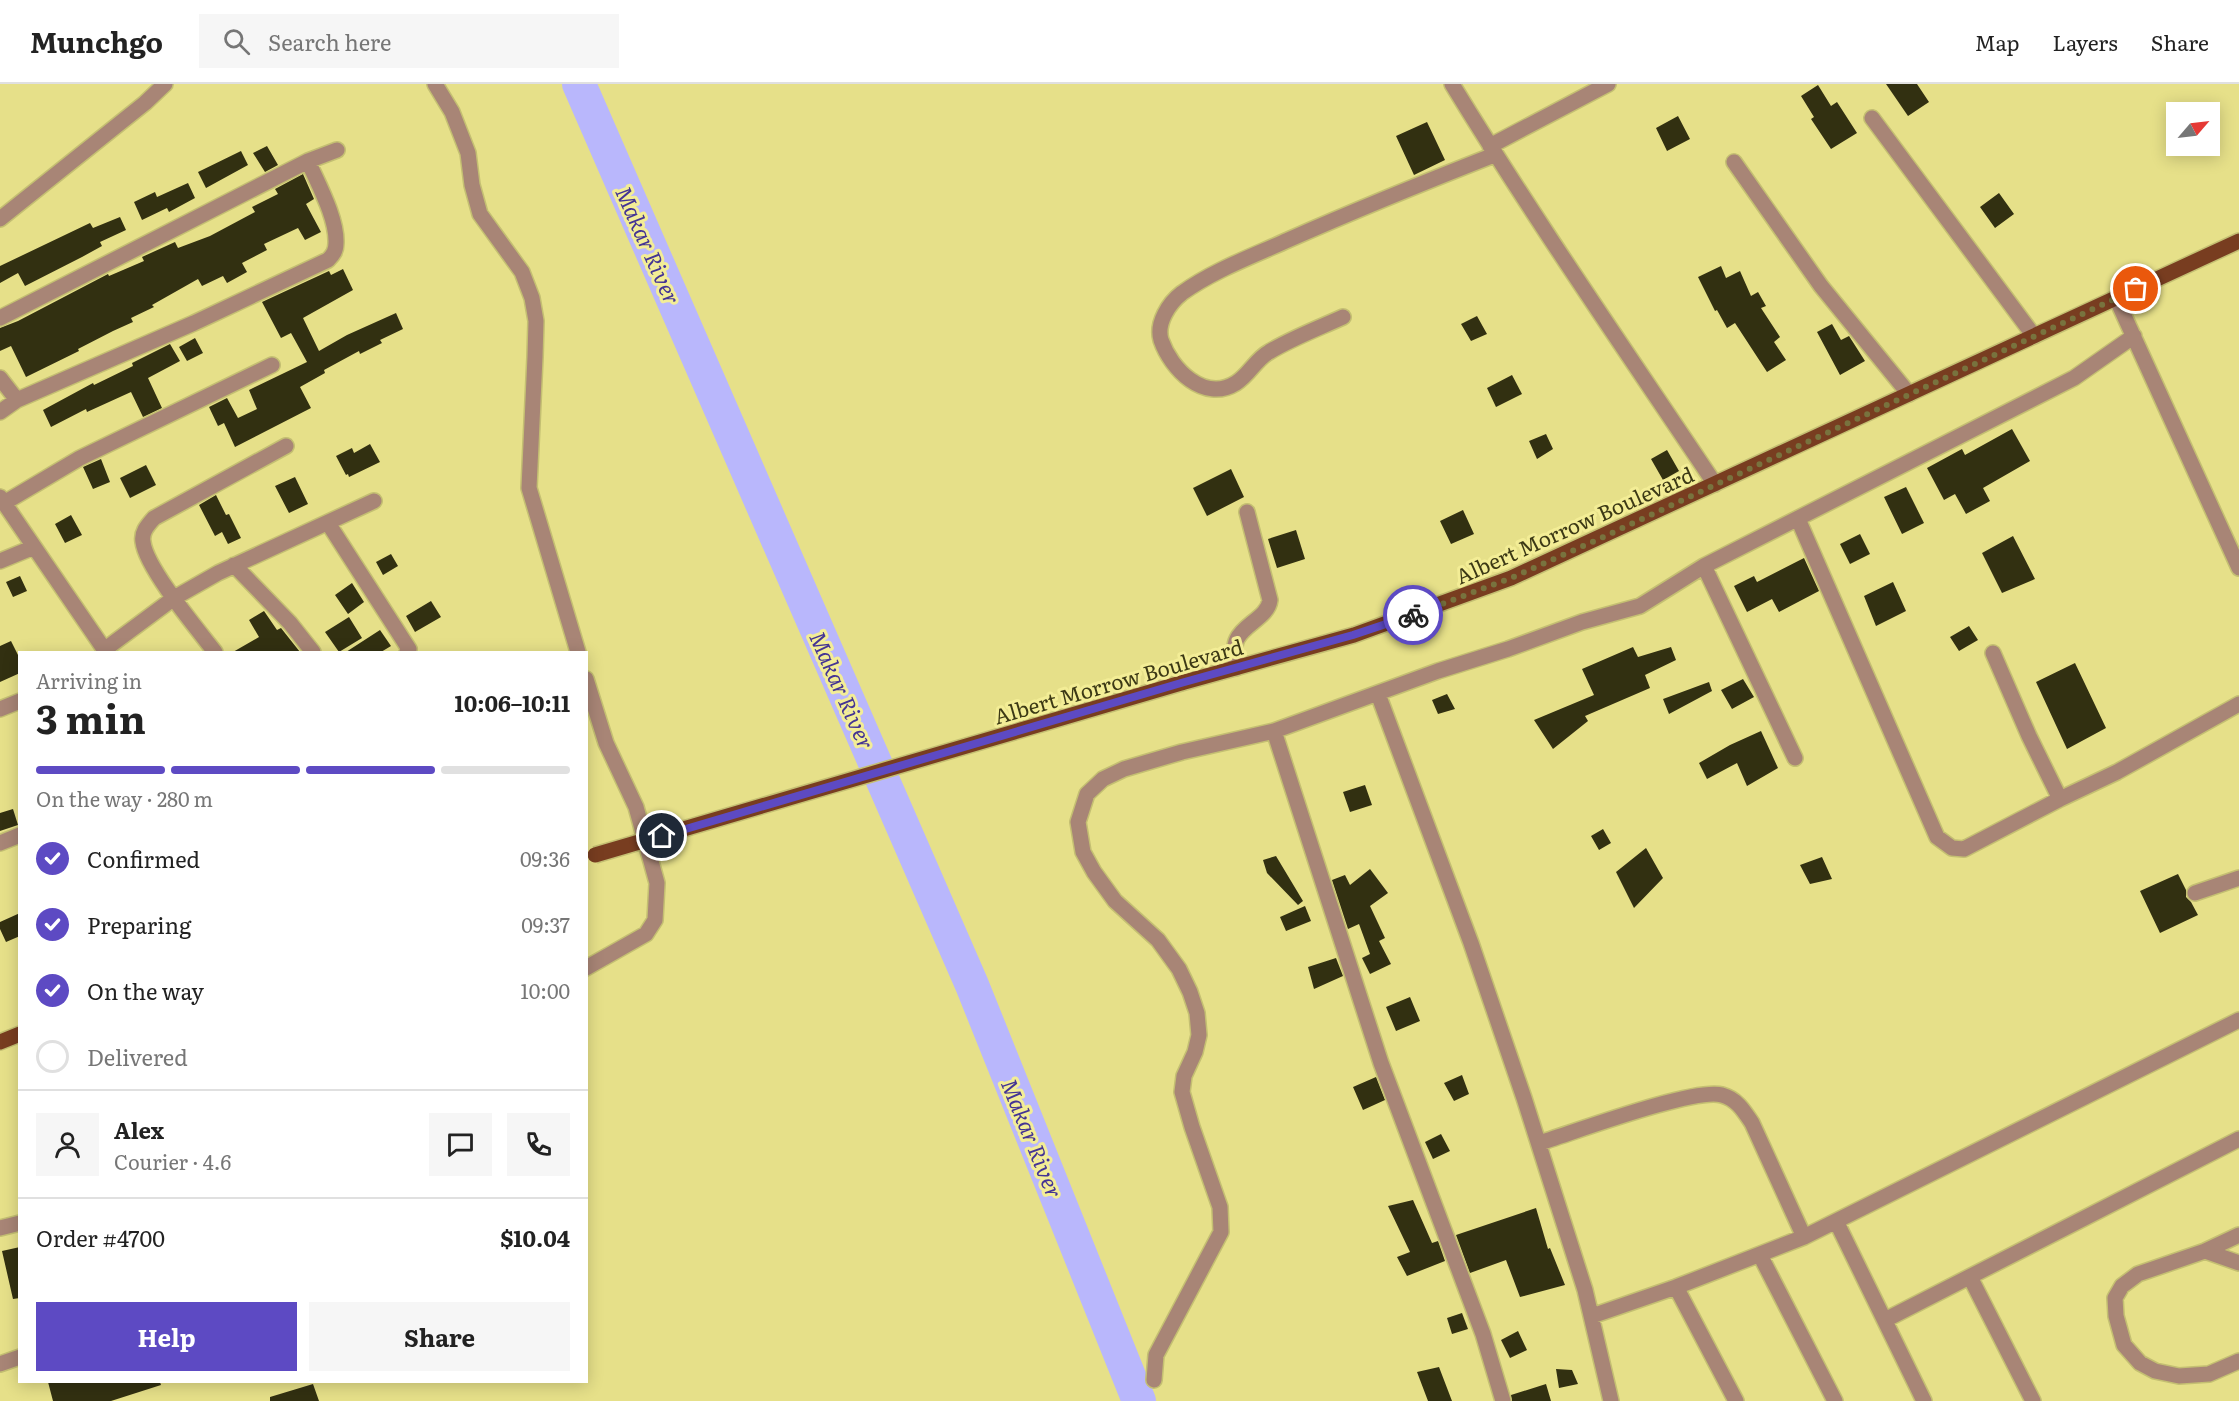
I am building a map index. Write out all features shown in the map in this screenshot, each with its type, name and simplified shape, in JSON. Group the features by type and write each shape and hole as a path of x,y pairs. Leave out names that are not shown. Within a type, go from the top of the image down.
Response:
{"main road":[{"name":"Albert Morrow Boulevard","path":"591,857 1181,683 1353,635 1456,600 1521,574 2239,242"},
{"path":"0,1042 18,1035"}],"street":[{"path":"0,219 145,103 165,84"},
{"path":"435,84 452,112 468,153 472,185 480,214 522,272 532,298 536,321 529,488 578,651"},
{"path":"1452,84 1492,150 1715,484"},
{"path":"1343,317 1278,346 1262,356 1236,383 1218,390 1199,386 1181,373 1166,353 1160,335 1162,319 1170,304 1200,282 1492,150 1608,84"},
{"path":"1872,118 2034,336"},
{"path":"0,318 308,161 337,150"},
{"path":"0,412 17,400 194,324 328,260 337,244 335,230 308,161"},
{"path":"1734,162 1821,286 1909,394"},
{"path":"2116,298 2239,568"},
{"path":"1154,1380 1156,1355 1221,1232 1220,1207 1182,1092 1184,1076 1195,1052 1199,1035 1197,1013 1179,969 1158,940 1115,901 1083,852 1078,822 1087,794 1103,779 1124,769 1182,752 1274,731 1582,622 1640,606 1704,566 2065,383 2134,336"},
{"path":"272,365 80,458 2,500 105,651 174,598 234,565 374,501"},
{"path":"0,378 17,400"},
{"path":"214,651 174,598 146,555 142,541 147,526 154,518 286,446"},
{"path":"1236,668 1234,648 1236,639 1268,608 1270,600 1247,512"},
{"path":"1798,519 1937,837 1952,848 1964,849 2117,772 2239,704"},
{"path":"328,522 409,649 408,651"},
{"path":"0,561 34,547"},
{"path":"234,565 290,623 312,651"},
{"path":"1704,566 1795,758"},
{"path":"1993,653 2029,736 2060,799"},
{"path":"588,686 606,743 636,807 657,884 655,920 646,934 588,967"},
{"path":"1377,694 1471,943 1539,1143 1592,1316 1611,1401"},
{"path":"0,709 18,702"},
{"path":"1274,731 1381,1063 1483,1334 1503,1401"},
{"path":"0,843 18,836"},
{"path":"2194,893 2239,878"},
{"path":"1592,1316 1676,1287 1803,1237 2239,1020"},
{"path":"1539,1143 1667,1103 1708,1093 1724,1095 1741,1106 1752,1123 1803,1237"},
{"path":"1885,1320 2239,1139"},
{"path":"1836,1221 1924,1401"},
{"path":"0,1228 18,1224"},
{"path":"2239,1235 2205,1251 2138,1274 2122,1286 2115,1298 2116,1316 2124,1345 2140,1363 2155,1371 2179,1376 2209,1374 2239,1361"},
{"path":"2205,1251 2239,1263"},
{"path":"1761,1255 1835,1401"},
{"path":"1970,1277 2033,1401"},
{"path":"1676,1287 1736,1401"},
{"path":"0,1364 18,1359"}],"building":[{"path":"1886,84 1917,84 1929,102 1908,116"},
{"path":"1818,85 1831,106 1837,102 1857,133 1831,149 1811,119 1814,117 1801,96"},
{"path":"1678,116 1690,139 1667,151 1656,128"},
{"path":"1427,122 1445,160 1414,175 1396,136"},
{"path":"267,146 278,165 265,172 253,153"},
{"path":"241,151 248,165 206,188 198,172"},
{"path":"303,174 314,199 306,204 321,232 305,240 298,228 264,244 267,250 242,263 247,272 227,283 223,276 202,286 198,279 152,305 154,307 131,318 133,322 26,377 11,346 0,351 0,328 108,274 109,276 144,261 142,257 175,242 178,248 210,236 255,212 252,207 278,194 275,189"},
{"path":"188,183 195,198 169,212 167,208 142,220 134,202 155,192 157,197"},
{"path":"1999,193 2014,214 1995,228 1980,207"},
{"path":"120,217 126,230 100,242 102,246 82,257 25,286 18,273 0,283 0,266 90,223 93,228"},
{"path":"1721,266 1726,278 1740,271 1751,296 1758,292 1766,306 1761,308 1780,337 1774,342 1786,360 1767,372 1735,323 1727,328 1717,310 1715,311 1698,277"},
{"path":"343,269 353,290 303,318 319,351 347,335 396,313 403,329 380,340 382,343 360,354 359,351 324,370 325,373 300,387 311,408 235,447 224,423 218,426 209,407 227,398 238,418 257,409 249,390 307,362 291,333 281,338 262,302 329,271 331,275"},
{"path":"1477,316 1487,334 1471,341 1461,324"},
{"path":"1832,324 1841,340 1849,336 1865,361 1840,375 1817,332"},
{"path":"195,338 203,353 187,361 179,347"},
{"path":"170,344 180,361 148,378 162,408 143,417 131,392 87,412 86,409 51,427 43,410 93,383 94,385 133,366 132,363"},
{"path":"1512,375 1522,394 1496,407 1487,388"},
{"path":"2012,429 2030,461 1983,488 1990,501 1966,514 1955,494 1944,500 1927,468 1962,449 1965,455"},
{"path":"1546,434 1553,449 1537,459 1529,441"},
{"path":"370,444 380,462 349,477 348,474 346,475 336,456 352,448 354,453"},
{"path":"1667,450 1679,471 1663,480 1651,459"},
{"path":"101,459 110,482 93,489 83,467"},
{"path":"146,465 156,485 130,498 120,478"},
{"path":"1231,469 1244,497 1207,516 1193,488"},
{"path":"295,477 308,504 289,513 275,486"},
{"path":"1906,487 1924,523 1902,534 1884,497"},
{"path":"216,495 241,538 228,544 222,532 215,536 199,505"},
{"path":"1463,510 1474,534 1451,544 1440,521"},
{"path":"71,515 82,535 65,543 55,524"},
{"path":"1296,530 1305,559 1277,568 1268,539"},
{"path":"1860,534 1870,554 1850,564 1840,544"},
{"path":"2013,536 2035,579 2002,593 1982,553"},
{"path":"391,554 398,566 383,575 376,562"},
{"path":"1804,558 1819,591 1779,612 1772,599 1747,612 1734,586 1754,576 1757,582"},
{"path":"20,576 27,591 13,597 6,582"},
{"path":"1893,582 1906,611 1876,626 1864,596"},
{"path":"352,583 364,602 348,614 335,595"},
{"path":"431,601 441,617 415,632 406,616"},
{"path":"264,611 277,630 281,628 299,651 235,651 259,637 249,620"},
{"path":"349,617 362,638 338,651 325,632"},
{"path":"1969,626 1978,640 1959,651 1950,637"},
{"path":"380,630 391,646 383,651 348,651"},
{"path":"11,641 18,655 18,674 0,682 0,646"},
{"path":"1633,647 1638,657 1671,647 1676,660 1645,675 1650,688 1585,716 1588,721 1553,749 1534,720 1594,695 1582,669"},
{"path":"2075,663 2106,728 2067,749 2036,682"},
{"path":"1743,679 1754,697 1732,709 1721,690"},
{"path":"1709,682 1712,691 1669,714 1663,699"},
{"path":"1447,694 1455,709 1438,714 1432,700"},
{"path":"1761,731 1778,768 1747,786 1737,763 1707,779 1699,763"},
{"path":"1365,785 1372,805 1350,812 1343,792"},
{"path":"13,809 18,825 0,831 0,813"},
{"path":"1603,829 1611,843 1599,850 1591,836"},
{"path":"1646,848 1663,878 1634,908 1616,872"},
{"path":"1276,856 1303,901 1298,905 1267,873 1263,860"},
{"path":"1822,857 1832,879 1810,884 1800,865"},
{"path":"1370,869 1388,893 1370,906 1385,938 1379,941 1391,964 1370,974 1362,958 1370,954 1359,924 1348,929 1332,880 1345,875 1350,885"},
{"path":"2178,874 2186,890 2186,897 2198,915 2160,933 2140,891"},
{"path":"1305,906 1311,921 1286,931 1280,917"},
{"path":"18,914 18,937 6,942 0,929 0,922"},
{"path":"1336,958 1343,976 1314,989 1308,967"},
{"path":"1410,997 1420,1021 1396,1031 1386,1007"},
{"path":"1462,1075 1469,1094 1454,1101 1444,1083"},
{"path":"1376,1077 1385,1100 1363,1110 1353,1087"},
{"path":"1441,1134 1450,1151 1433,1159 1425,1142"},
{"path":"1413,1200 1432,1243 1438,1241 1445,1261 1407,1276 1397,1257 1410,1252 1388,1206"},
{"path":"1536,1208 1548,1249 1550,1248 1565,1285 1520,1297 1506,1260 1470,1273 1456,1235"},
{"path":"18,1247 18,1298 13,1299 2,1251"},
{"path":"1462,1313 1468,1329 1452,1334 1447,1318"},
{"path":"1518,1331 1527,1350 1510,1358 1501,1340"},
{"path":"1439,1367 1452,1401 1428,1401 1417,1372"},
{"path":"1556,1369 1572,1370 1578,1384 1559,1388"},
{"path":"48,1383 160,1383 161,1385 111,1401 53,1401"},
{"path":"313,1384 319,1401 270,1401 270,1397"},
{"path":"1546,1384 1551,1401 1512,1401 1511,1395"}],"waterway":[{"name":"Makar River","path":"579,84 972,985 1139,1401"}],"way so far":[{"path":"1413,615 1511,578 1599,539 2136,289"}],"route":[{"path":"662,836 1181,683 1353,635 1413,615"}]}
